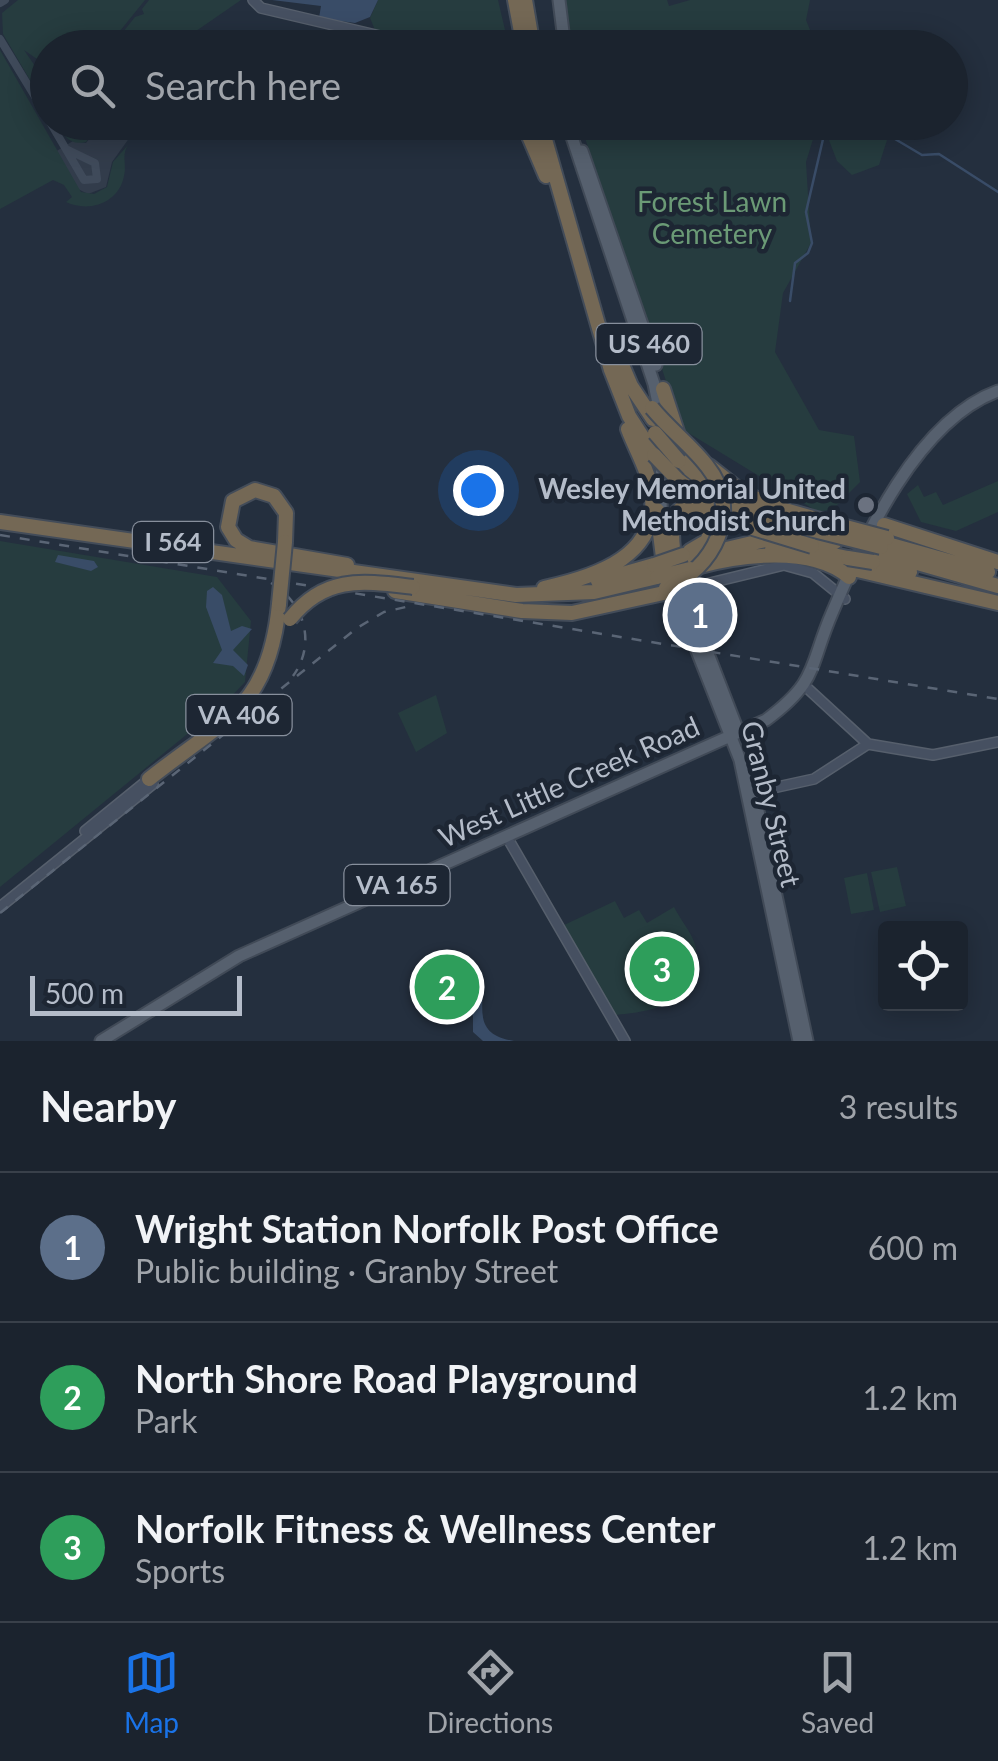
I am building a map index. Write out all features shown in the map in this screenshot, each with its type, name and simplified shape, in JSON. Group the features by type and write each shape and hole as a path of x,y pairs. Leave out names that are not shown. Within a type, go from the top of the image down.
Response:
{"highway":[{"path":"515,0 520,30"},
{"path":"526,0 530,30"},
{"path":"416,588 506,598 587,584 694,574 710,554 721,528 722,507 706,465 633,399 530,140"},
{"path":"545,140 577,256"},
{"path":"554,140 622,402 654,455 678,480 714,508 812,546 998,562"},
{"path":"604,326 653,420 678,455 714,492 757,522 828,527 868,551"},
{"path":"550,592 602,573 638,544 649,520 652,495 604,361 604,326"},
{"path":"663,389 678,434 777,522 868,551 998,580"},
{"path":"636,450 654,484 673,574"},
{"path":"678,455 777,522 868,551 998,601"},
{"name":"VA 406","path":"151,782 255,692 272,660 279,604 285,542 286,513 274,496 255,490 232,501 228,526 245,546 347,565"},
{"name":"I 564","path":"0,520 550,592"},
{"name":"I 564","path":"0,520 131,544"},
{"path":"673,574 777,522"},
{"path":"131,544 544,611 673,574 764,533 828,527"},
{"path":"131,544 501,593 614,589 780,548 868,551"},
{"name":"VA 406","path":"151,782 253,702 272,675 290,619 316,593 338,583 363,580 416,588"},
{"path":"416,588 544,611"}],"main road":[{"path":"554,0 561,16 561,30"},
{"path":"554,0 558,30"},
{"name":"Granby Street","path":"573,140 658,399 673,574"},
{"name":"Granby Street","path":"580,140 663,389 673,574 735,736 807,1041"},
{"name":"VA 165","path":"735,736 776,712 805,686 838,595 934,441 963,414 998,394"},
{"path":"838,595 838,589 868,551"},
{"path":"776,712 794,713"},
{"name":"West Little Creek Road","path":"101,1041 239,956 735,736"},
{"name":"Granby Street","path":"751,793 799,1041"}],"street":[{"path":"257,4 360,30"},
{"path":"673,574 716,580 784,565 807,570 838,595"},
{"path":"805,686 868,744 933,756 998,742"},
{"path":"751,793 818,777 868,744"},
{"name":"VA 406","path":"0,899 151,782"},
{"name":"VA 406","path":"0,906 151,782"},
{"path":"508,837 624,1041"}],"shaded area":[{"path":"128,140 112,162 106,187 88,194 76,188 55,152 73,141"}],"green space":[{"path":"18,0 145,0 121,30 30,30 30,54 24,50 30,59 30,80 3,34 2,13"},
{"path":"149,0 241,0 198,30 125,30 135,17 144,14 142,9"},
{"path":"378,0 498,0 505,30 375,30 370,18"},
{"path":"564,0 667,0 669,6 690,0 810,0 806,20 810,30 568,30"},
{"path":"0,50 30,103 30,140 51,140 81,192 94,194 107,187 113,162 128,145 121,185 102,203 84,206 66,202 72,197 64,185 53,180 0,209"},
{"name":"Forest Lawn Cemetery","path":"586,140 813,140 806,162 811,243 783,293 775,352 819,430 854,436 860,482 833,509 818,512 682,429"},
{"path":"829,140 887,140 879,165 852,175 837,161"},
{"path":"998,481 998,512 956,531 921,522 907,494 918,485 924,497 936,492 943,505"},
{"path":"0,541 217,577 251,621 245,682 224,704 0,887"},
{"path":"436,695 447,733 416,752 398,713"},
{"path":"897,867 906,906 880,912 871,872"},
{"path":"867,873 874,910 851,914 844,878"},
{"path":"615,901 624,918 639,910 647,923 674,907 690,934 696,949 695,967 690,982 671,1001 644,1011 614,1015 562,926"},
{"path":"455,972 465,989 436,998 429,985"}],"water":[{"path":"272,0 378,0 370,17 355,23 319,18 321,6"},
{"path":"58,555 94,561 98,567 91,571 55,562"},
{"path":"213,587 222,595 231,631 242,626 252,629 233,650 248,665 244,676 233,666 213,663 222,650 206,607 207,591"},
{"path":"481,983 485,1025 500,1037 514,1041 483,1041 473,1032 473,1016 466,1003"}],"waterway":[{"path":"790,301 795,263 808,253 812,243 806,212 823,140"},
{"path":"897,140 922,155 939,154 998,192"}],"taxiway":[{"path":"0,3 5,0"},
{"path":"0,39 30,88"},
{"path":"61,140 84,180 97,179 95,163 66,149"}],"railway":[{"path":"0,535 998,699"},
{"path":"271,583 292,601 303,624 304,650 293,676"},
{"path":"0,913 357,628 384,612 410,606"}],"place":[{"name":"Wesley Memorial United Methodist Church","path":"866,505"},
{"name":"Wright Station Norfolk Post Office","path":"700,615"},
{"name":"Norfolk Fitness & Wellness Center","path":"662,969"},
{"name":"North Shore Road Playground","path":"447,987"}]}
